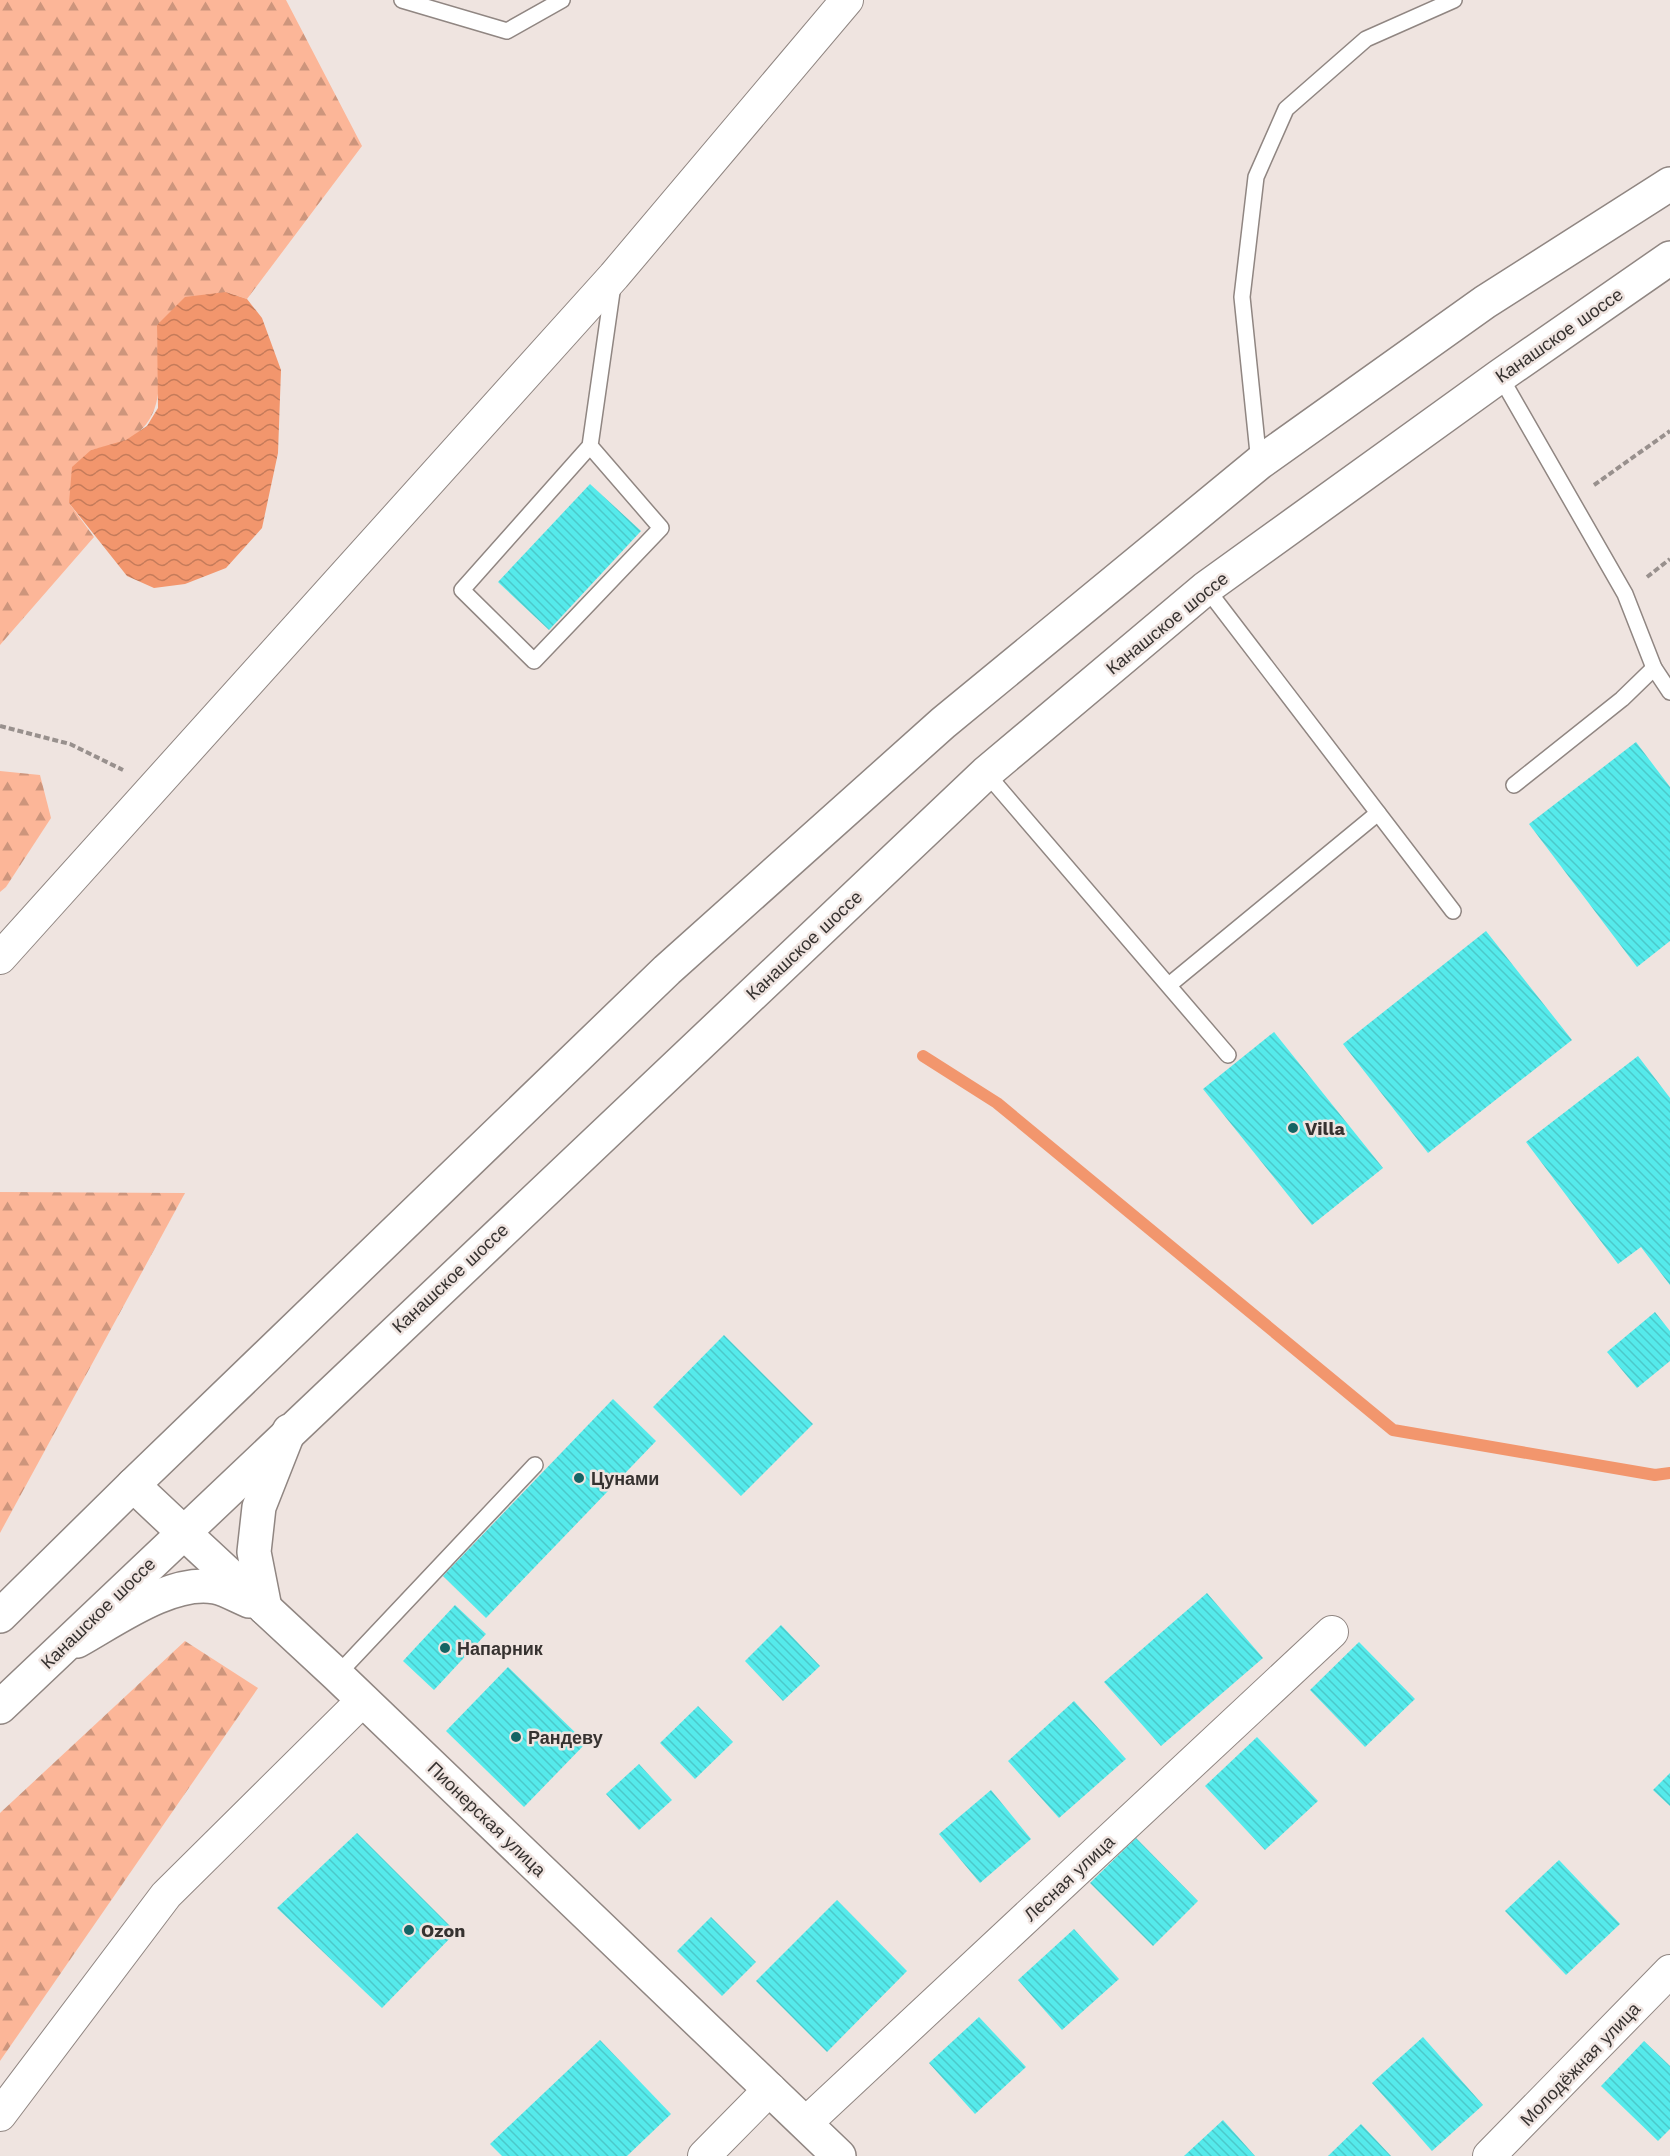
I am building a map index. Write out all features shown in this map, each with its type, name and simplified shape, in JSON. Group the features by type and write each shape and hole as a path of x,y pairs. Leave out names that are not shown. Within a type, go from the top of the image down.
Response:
{"main road":[{"path":"0,1616 668,970 943,723 1259,463 1485,302 1670,184"},
{"name":"Канашское шоссе","path":"0,1707 986,773 1206,588 1500,376 1670,258"},
{"path":"265,1608 254,1552 259,1507 289,1431"},
{"name":"Пионерская улица","path":"133,1485 337,1675 839,2156"},
{"path":"58,1650 161,1595 189,1586 216,1587 265,1608"}],"street":[{"path":"0,958 615,276 847,0"},
{"name":"Лесная улица","path":"806,2124 1332,1632"},
{"path":"0,2115 166,1894 363,1700"},
{"name":"Молодёжная улица","path":"1489,2156 1670,1971"},
{"path":"704,2156 770,2089"}],"lane":[{"path":"402,0 507,31 562,0"},
{"path":"1259,463 1242,297 1256,177 1286,109 1366,39 1454,0"},
{"path":"590,446 661,528 534,662 462,590 590,446 615,276"},
{"path":"1500,376 1625,594 1654,668 1670,692"},
{"path":"1206,588 1453,911"},
{"path":"1514,785 1622,699 1654,668"},
{"path":"986,773 1228,1054"},
{"path":"1169,985 1378,813"},
{"path":"337,1675 535,1465"}],"path":[{"path":"1572,502 1670,431"},
{"path":"0,726 70,744 155,786"}],"green space":[{"path":"0,0 286,0 362,146 247,299 226,292 157,325 158,390 156,405 150,418 141,430 127,440 91,450 69,503 94,537 0,645"},
{"path":"0,771 40,775 51,818 6,887 0,892"},
{"path":"0,1192 185,1193 0,1533"},
{"path":"185,1641 258,1688 0,2061 0,1813"}],"water":[{"path":"226,292 247,299 262,318 281,370 278,453 262,528 226,568 185,584 154,588 127,576 69,503 72,467 91,450 126,440 147,426 158,408 157,325 185,297"}],"building":[{"path":"590,484 641,531 549,630 498,582"},
{"path":"1636,742 1670,787 1670,941 1637,967 1529,824"},
{"path":"1486,931 1572,1040 1428,1153 1343,1044"},
{"name":"Villa","path":"1274,1032 1383,1168 1312,1225 1203,1089"},
{"path":"1638,1056 1670,1098 1670,1285 1641,1247 1618,1264 1526,1142"},
{"path":"1655,1312 1670,1331 1670,1361 1637,1388 1607,1352"},
{"path":"724,1335 813,1424 741,1496 653,1407"},
{"name":"Цунами","path":"613,1399 656,1441 486,1618 443,1576"},
{"path":"1207,1593 1263,1658 1161,1746 1104,1682"},
{"name":"Напарник","path":"455,1605 486,1634 434,1690 403,1661"},
{"path":"781,1625 820,1666 783,1701 745,1661"},
{"path":"1359,1642 1415,1699 1365,1747 1310,1690"},
{"name":"Рандеву","path":"508,1667 586,1743 524,1807 446,1731"},
{"path":"1074,1701 1126,1759 1059,1818 1008,1761"},
{"path":"698,1706 733,1742 695,1779 660,1743"},
{"path":"1257,1737 1318,1801 1265,1850 1205,1786"},
{"path":"639,1764 672,1800 639,1830 606,1794"},
{"path":"1670,1773 1670,1806 1653,1790"},
{"path":"991,1790 1031,1839 980,1883 939,1834"},
{"path":"357,1833 456,1932 382,2008 277,1908"},
{"path":"1136,1838 1198,1901 1153,1946 1090,1883"},
{"path":"1559,1860 1620,1924 1566,1975 1505,1911"},
{"path":"837,1900 907,1971 827,2052 756,1981"},
{"path":"711,1917 756,1962 722,1996 677,1951"},
{"path":"1074,1929 1119,1979 1062,2030 1018,1980"},
{"path":"979,2017 1026,2067 975,2114 929,2063"},
{"path":"1423,2037 1483,2105 1432,2151 1372,2083"},
{"path":"600,2040 671,2114 627,2156 502,2156 490,2144"},
{"path":"1644,2041 1670,2066 1670,2129 1658,2141 1601,2086"},
{"path":"1223,2120 1255,2156 1184,2156"},
{"path":"1361,2124 1391,2156 1328,2156"}],"waterway":[{"path":"923,1056 997,1103 1393,1430 1655,1475 1670,1473"}],"place":[{"name":"Villa","path":"1293,1128"},
{"name":"Цунами","path":"579,1478"},
{"name":"Напарник","path":"445,1648"},
{"name":"Рандеву","path":"516,1737"},
{"name":"Ozon","path":"409,1930"}]}
